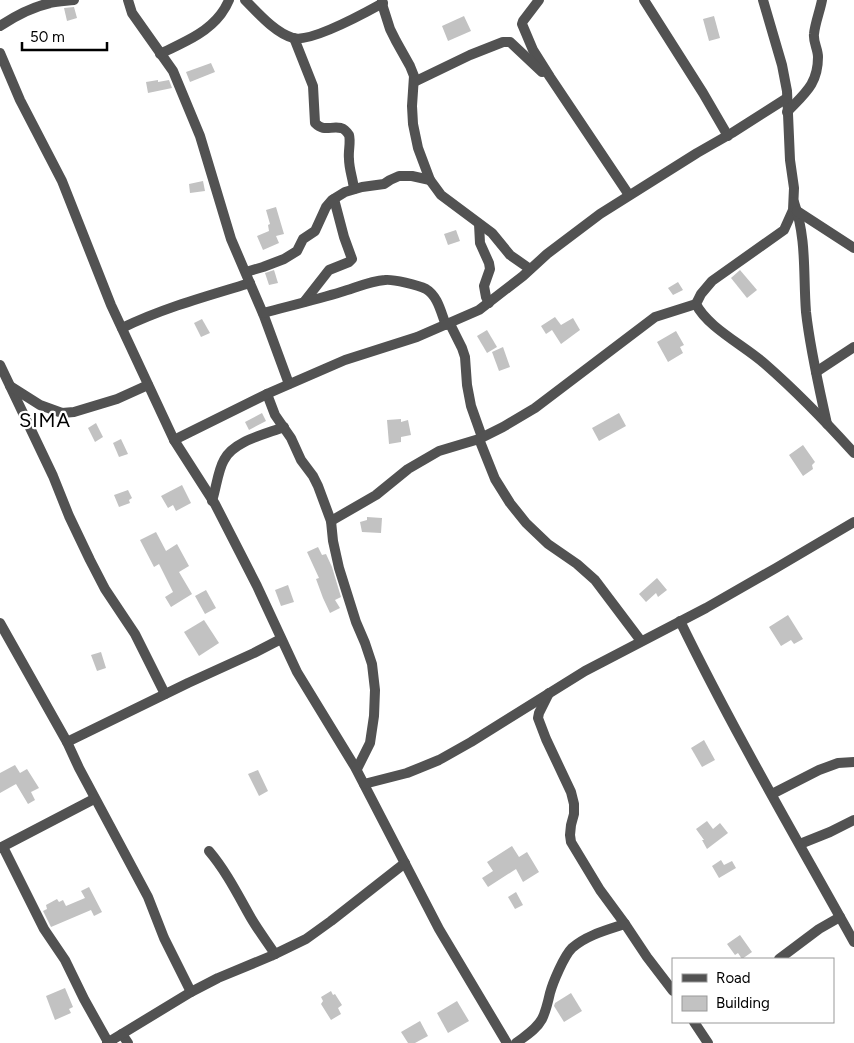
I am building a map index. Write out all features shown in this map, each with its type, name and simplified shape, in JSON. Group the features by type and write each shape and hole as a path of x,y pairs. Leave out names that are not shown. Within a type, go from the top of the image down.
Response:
{"street":[{"path":"0,26 30,10 50,3 74,0"},
{"path":"128,0 132,13 172,71 200,136 231,239 263,313 289,384"},
{"path":"160,54 193,38 210,26 221,14 229,0"},
{"path":"245,0 272,27 294,38 315,35 363,14 382,2 390,29 414,76 413,124 418,148 430,180 441,195 492,233 510,255 530,269"},
{"path":"539,0 523,20 522,26 533,50 629,195"},
{"path":"644,0 728,136"},
{"path":"763,0 782,64 787,98 790,160 794,188 793,210 784,230 712,281 700,294 696,304 700,312 718,329 770,368 854,453"},
{"path":"787,112 811,87 817,75 818,54 814,43 814,34 822,0"},
{"path":"294,38 313,86 315,123 320,127 346,130 350,138 348,160 354,189"},
{"path":"414,82 470,55 503,42 510,42 541,72 550,78"},
{"path":"0,53 20,100 62,182 112,305 174,440 212,501 257,586 297,672 357,769 439,930 507,1043"},
{"path":"174,440 267,394 345,360 418,338 479,310 547,254 600,214 787,98"},
{"path":"246,272 264,267 298,251 303,239 315,231 326,207 345,192 384,184 399,176 412,176 430,180"},
{"path":"304,302 329,270 352,259 334,199"},
{"path":"793,199 799,215 804,248 806,312 827,424"},
{"path":"797,211 854,248"},
{"path":"479,224 480,243 490,269 484,286 489,303"},
{"path":"263,313 387,279 425,289 433,295 462,348 471,406 480,438 496,479 510,503 526,523 548,544 577,564 595,580 641,641"},
{"path":"122,328 167,309 250,283"},
{"path":"331,521 376,494 408,469 439,451 480,438 535,408 655,317 696,304"},
{"path":"816,372 854,347"},
{"path":"0,365 53,476 90,560 105,589 135,634 165,694"},
{"path":"9,386 40,405 62,413 74,412 117,399 148,385"},
{"path":"267,394 275,415 291,438 301,460 318,486 331,521 332,541 339,568 372,664 375,690 374,716 370,743 357,769"},
{"path":"212,501 224,459 230,451 242,443 284,427"},
{"path":"364,784 407,773 439,760 478,738 585,671 776,568 854,522"},
{"path":"680,621 701,664 854,942"},
{"path":"0,623 67,742 94,798 148,897 164,938 191,992"},
{"path":"67,742 281,639"},
{"path":"550,692 538,718 571,792 574,804 570,835 571,842 600,890 672,990"},
{"path":"772,794 818,770 838,763 854,762"},
{"path":"94,798 1,848 44,929 65,960 108,1043 191,992 306,939 405,863"},
{"path":"800,844 854,820"},
{"path":"209,851 227,875 252,920 274,954"},
{"path":"780,958 819,929 840,917"},
{"path":"516,1043 536,1027 541,1020 565,957 571,950 582,941 625,924"},
{"path":"695,1023 708,1043"},
{"path":"122,1034 128,1043"}],"building":[{"path":"74,7 77,18 67,21 64,8"},
{"path":"464,16 471,31 448,41 442,26"},
{"path":"714,16 720,38 709,41 703,19"},
{"path":"211,63 215,72 190,82 186,72"},
{"path":"158,80 158,82 169,80 172,88 148,93 146,82"},
{"path":"203,181 205,191 190,193 189,184"},
{"path":"276,207 284,234 276,236 279,243 263,250 257,236 269,231 268,225 270,224 266,210"},
{"path":"456,230 460,241 448,245 444,234"},
{"path":"274,270 278,283 269,285 265,273"},
{"path":"740,270 757,290 747,298 731,278"},
{"path":"678,282 683,290 673,295 668,288"},
{"path":"555,317 561,325 573,318 580,330 561,344 552,330 546,334 541,326"},
{"path":"202,319 210,333 201,337 194,323"},
{"path":"487,330 497,347 487,353 477,336"},
{"path":"676,331 684,345 680,347 683,353 668,362 657,342"},
{"path":"503,347 510,367 499,371 492,352"},
{"path":"262,413 266,421 249,430 245,422"},
{"path":"619,413 626,426 599,441 592,428"},
{"path":"401,419 401,422 408,420 411,435 401,437 401,442 389,444 387,420"},
{"path":"96,423 103,437 95,442 88,428"},
{"path":"121,439 128,454 119,457 113,443"},
{"path":"803,445 815,462 812,465 813,469 803,476 789,455"},
{"path":"182,485 191,503 176,511 173,505 168,508 161,496"},
{"path":"128,490 132,498 129,500 130,503 119,507 114,495"},
{"path":"367,517 382,518 381,533 362,532 360,522 367,520"},
{"path":"156,532 166,551 177,544 189,566 179,572 192,594 171,607 165,597 173,592 159,564 154,567 140,540"},
{"path":"318,547 322,555 326,554 332,567 341,597 335,600 340,608 330,613 316,579 319,578 307,552"},
{"path":"657,578 667,590 658,597 656,593 646,602 639,594"},
{"path":"288,585 294,602 281,606 275,590"},
{"path":"206,590 216,608 205,614 195,596"},
{"path":"788,615 803,639 794,644 791,640 781,646 769,627"},
{"path":"204,620 219,643 199,656 184,632"},
{"path":"101,652 106,668 97,671 91,655"},
{"path":"704,740 715,760 702,767 691,748"},
{"path":"15,765 20,773 27,769 39,788 31,792 35,800 28,804 16,784 0,793 0,773"},
{"path":"258,770 268,791 259,796 248,774"},
{"path":"707,821 713,829 720,823 728,833 707,849 702,840 704,840 696,829"},
{"path":"512,846 519,857 527,852 539,872 523,882 516,869 488,887 482,878 493,871 487,862"},
{"path":"721,860 724,865 732,861 736,868 719,878 712,866"},
{"path":"89,887 102,912 94,916 91,910 51,927 43,911 47,909 46,905 57,899 59,902 63,900 66,906 85,898 81,891"},
{"path":"516,892 523,905 515,909 508,897"},
{"path":"740,935 752,952 741,958 738,953 735,955 727,944"},
{"path":"65,988 73,1007 69,1009 71,1013 55,1020 46,996"},
{"path":"331,991 342,1005 338,1008 341,1014 331,1020 321,1004 323,1001 321,997"},
{"path":"571,993 582,1011 564,1022 554,1006 555,1003"},
{"path":"457,1001 469,1021 448,1033 437,1013"},
{"path":"420,1021 428,1036 415,1043 408,1043 401,1032"}],"district":[{"name":"SIMA","path":"45,420"}]}
